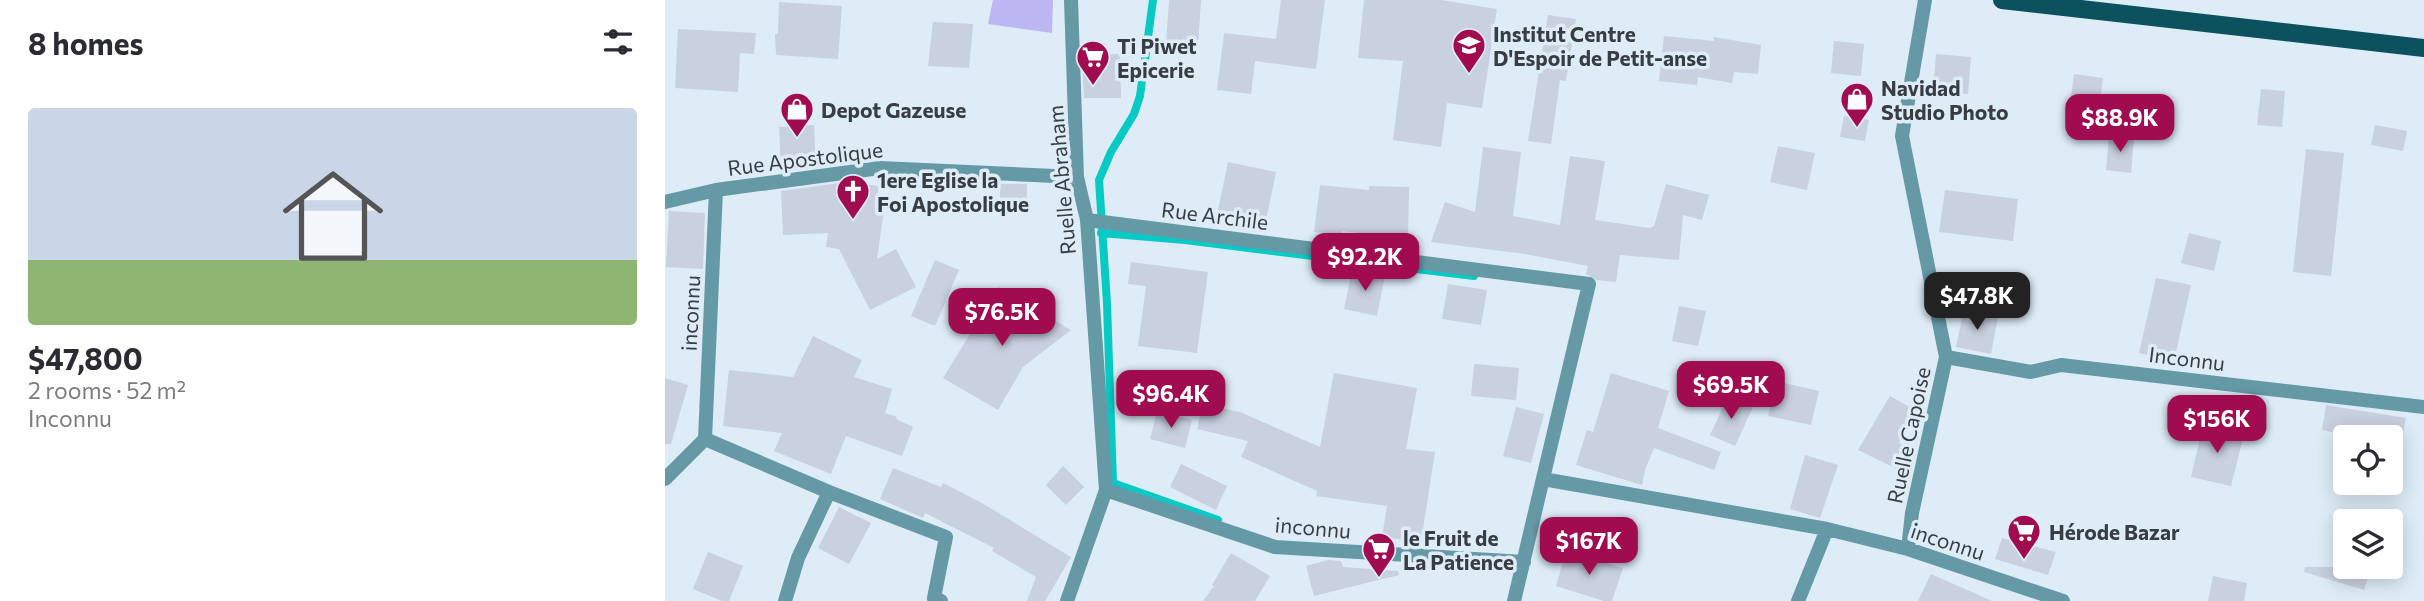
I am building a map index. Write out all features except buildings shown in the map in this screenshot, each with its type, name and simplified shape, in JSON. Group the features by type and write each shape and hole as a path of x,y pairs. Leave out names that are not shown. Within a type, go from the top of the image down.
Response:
{"main road":[{"path":"2002,0 2424,48"}],"street":[{"name":"Ruelle Abraham","path":"1067,601 1106,490 1097,221 1077,177 1071,0"},
{"name":"Ruelle Capoise","path":"1908,549 1912,513 1946,357 1902,136 1924,0"},
{"name":"Rue Apostolique","path":"665,202 716,190 880,168 1077,177"},
{"name":"inconnu","path":"705,439 716,190"},
{"name":"Rue Archile","path":"1097,221 1589,284 1543,479"},
{"name":"Inconnu","path":"1946,357 2031,372 2061,365 2424,407"},
{"path":"665,480 705,439 829,492 946,537 934,598 941,601"},
{"name":"inconnu","path":"1543,479 1827,529 1908,549 2057,600"},
{"path":"1514,601 1543,479"},
{"name":"inconnu","path":"1106,490 1275,547 1524,562"},
{"path":"785,601 798,558 829,492"},
{"path":"1798,601 1827,529"}],"shaded area":[{"path":"993,0 1053,0 1052,33 988,24"}],"waterway":[{"path":"1153,0 1140,96 1134,114 1111,152 1099,180 1107,303 1113,483 1218,520"},
{"path":"1101,233 1185,240 1321,257"},
{"path":"1359,262 1474,276"}],"place":[{"name":"Institut Centre D'Espoir de Petit-anse","path":"1469,75"},
{"name":"Ti Piwet Epicerie","path":"1093,87"},
{"name":"Navidad Studio Photo","path":"1857,129"},
{"name":"Depot Gazeuse","path":"797,139"},
{"name":"1ere Eglise la Foi Apostolique","path":"853,221"},
{"name":"Hérode Bazar","path":"2024,561"},
{"name":"le Fruit de La Patience","path":"1379,579"}]}
